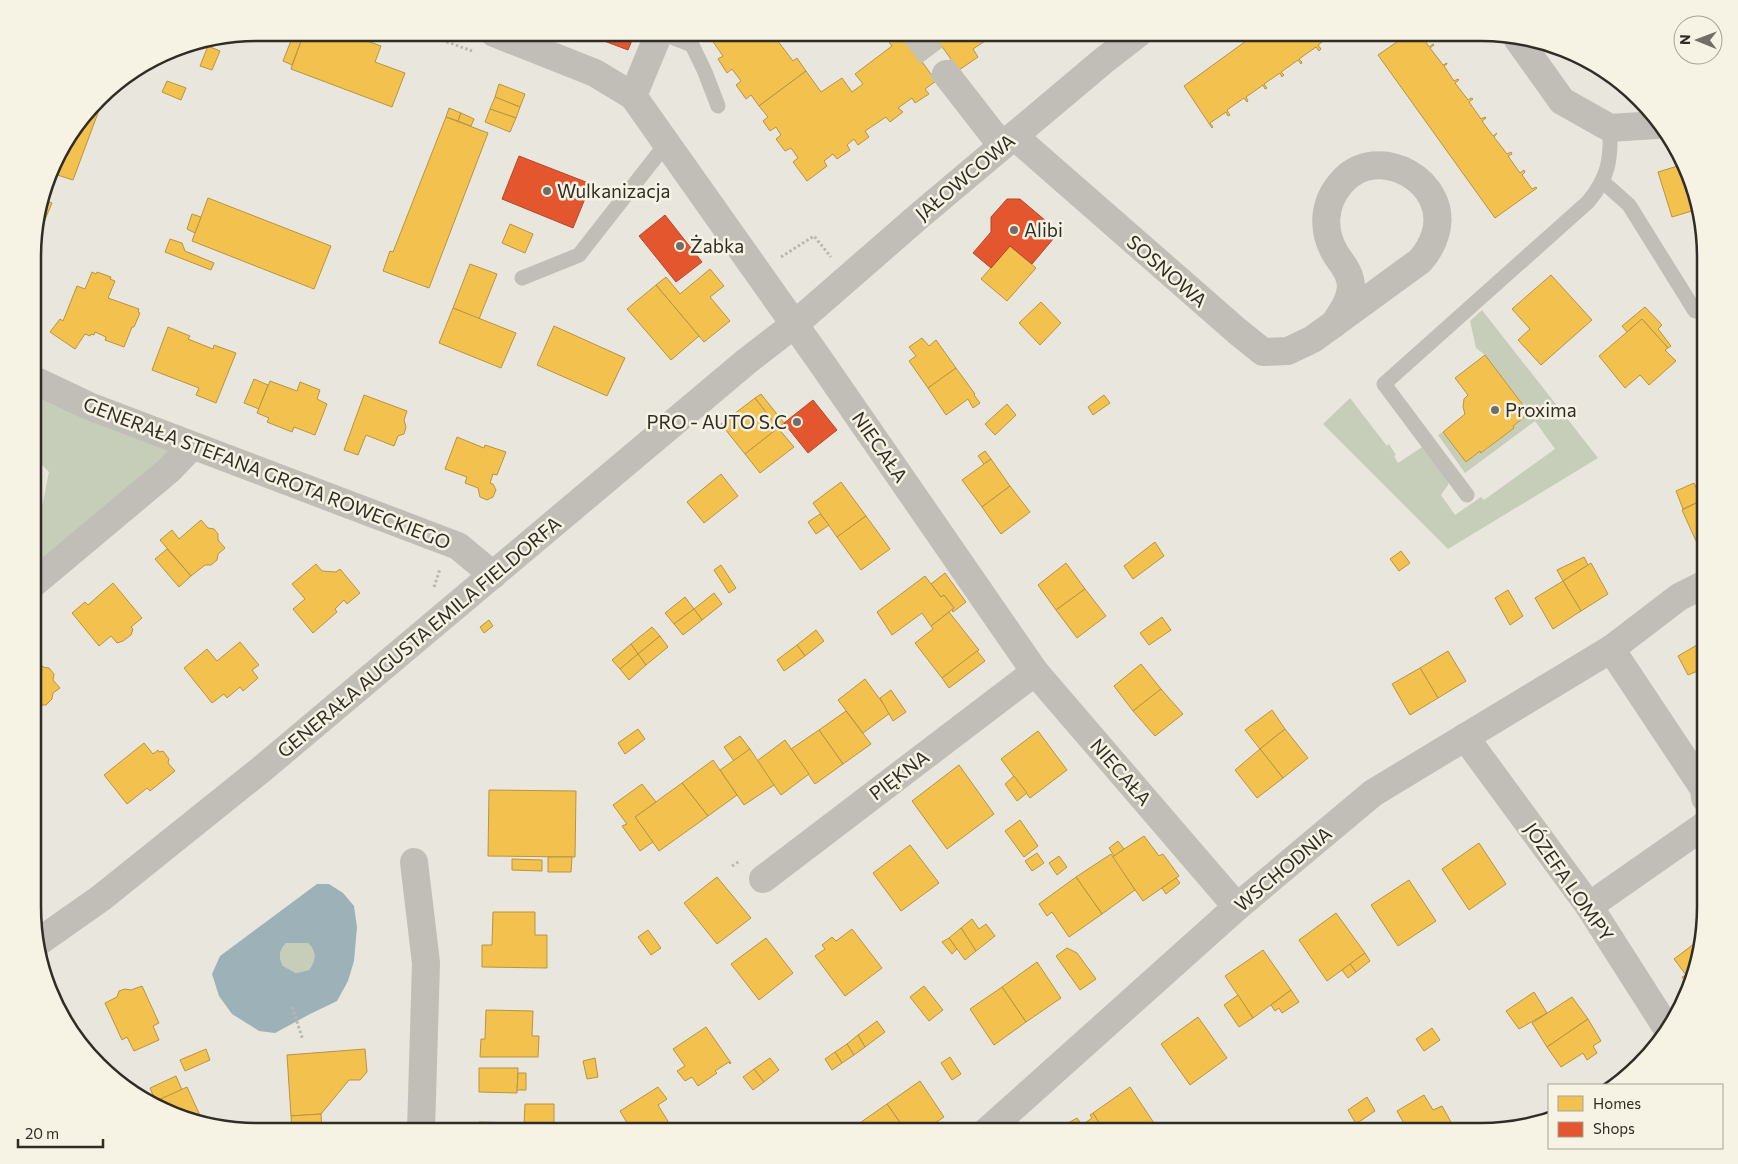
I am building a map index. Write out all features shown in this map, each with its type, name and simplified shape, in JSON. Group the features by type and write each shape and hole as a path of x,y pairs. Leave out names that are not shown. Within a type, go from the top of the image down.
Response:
{"street":[{"name":"NIECAŁA","path":"516,41 595,73 633,96 795,324 1035,672 1237,907"},
{"path":"633,96 656,41"},
{"name":"JAŁOWCOWA","path":"795,324 848,280 919,216 1127,41"},
{"path":"1528,47 1562,101 1610,128 1651,125"},
{"name":"SOSNOWA","path":"946,74 1008,141 1263,352 1288,351 1313,339 1334,324 1420,261 1430,249 1436,234 1437,218 1434,202 1427,188 1416,177 1402,169 1386,165 1371,166 1355,171 1342,181 1333,193 1327,208 1326,224 1329,240 1347,269 1351,286 1346,306 1334,324"},
{"name":"GENERAŁA AUGUSTA EMILA FIELDORFA","path":"43,938 101,898 263,768 747,361 795,324"},
{"name":"GENERAŁA STEFANA GROTA ROWECKIEGO","path":"41,383 89,406 458,546 493,575"},
{"path":"41,577 169,470 192,446"},
{"name":"WSCHODNIA","path":"1001,1123 1237,907 1373,793 1611,649 1679,597 1697,588"},
{"path":"1611,649 1697,778"},
{"name":"PIĘKNA","path":"764,879 1035,672"},
{"name":"JÓZEFA LOMPY","path":"1465,737 1589,906 1663,1022"},
{"path":"1589,906 1697,831"},
{"path":"414,862 426,963 421,1123"}],"lane":[{"path":"682,41 692,45 718,106"},
{"path":"1467,495 1384,384 1588,202 1602,181 1610,156 1610,128"},
{"path":"522,278 579,255 666,144"},
{"path":"1602,181 1629,205 1695,311"}],"path":[{"path":"759,273 814,236 848,280"},
{"path":"732,866 740,861"},
{"path":"292,1007 304,1040"}],"green space":[{"path":"1482,310 1598,458 1448,549 1323,424 1350,398 1387,446 1389,444 1396,455 1394,456 1398,463 1425,445 1449,481 1441,495 1455,515 1481,497 1484,500 1555,449 1535,421 1465,473 1438,435 1443,432 1466,462 1480,451 1482,453 1514,428 1513,426 1529,413 1485,355 1476,348 1470,321"},
{"path":"41,393 184,454 41,566 41,511 49,472 41,464"},
{"path":"286,943 308,943 314,953 313,963 309,970 296,973 283,966 280,954"}],"water":[{"path":"317,884 329,884 343,893 354,906 357,927 354,961 348,981 337,1001 275,1033 259,1031 232,1014 219,996 212,974 220,956","holes":["286,943 308,943 314,953 313,963 309,970 296,973 283,966 280,954"]}],"building: Homes":[{"path":"291,41 301,41 292,65 283,61"},
{"path":"301,41 367,41 381,46 375,62 405,73 392,107 291,69"},
{"path":"713,41 778,41 793,61 797,58 806,71 759,106 751,95 746,99 736,85 741,81 732,69 727,73 718,59 723,56"},
{"path":"907,41 936,81 925,89 929,94 915,103 912,98 898,108 903,112 890,122 886,117 865,131 869,137 858,145 854,139 847,145 850,150 837,159 833,154 824,161 827,166 807,181 793,162 798,158 791,148 785,151 776,139 781,135 776,127 770,131 763,121 768,117 759,106 806,71 821,92 842,78 852,92 863,84 855,74 892,46 889,42"},
{"path":"938,41 985,41 973,49 978,57 959,70"},
{"path":"1246,41 1323,41 1318,45 1321,49 1319,51 1316,47 1299,59 1302,62 1301,64 1298,60 1281,72 1284,75 1282,77 1280,73 1264,84 1267,88 1265,89 1263,85 1246,97 1247,102 1244,98 1227,110 1230,115 1228,116 1226,112 1210,123 1212,128 1184,86"},
{"path":"1398,41 1425,41 1429,47 1433,44 1430,48 1443,65 1447,63 1444,66 1454,81 1459,80 1455,83 1468,100 1473,99 1469,102 1481,119 1486,118 1482,121 1493,136 1497,133 1494,137 1507,154 1511,152 1512,154 1508,156 1520,173 1524,170 1525,172 1522,175 1532,189 1537,188 1495,218 1378,55"},
{"path":"207,47 220,51 212,70 200,66"},
{"path":"167,81 186,88 181,100 162,92"},
{"path":"499,84 525,94 520,107 495,97"},
{"path":"495,97 520,107 516,118 490,109"},
{"path":"449,108 461,113 458,121 446,117"},
{"path":"490,109 516,118 510,132 485,122"},
{"path":"98,112 73,180 58,175 70,149"},
{"path":"461,113 474,119 471,126 458,121"},
{"path":"446,117 488,133 429,288 383,271 390,251 393,252"},
{"path":"1676,166 1692,211 1672,217 1658,172"},
{"path":"208,198 331,246 314,289 192,241"},
{"path":"49,202 52,203 44,222"},
{"path":"192,214 201,217 195,233 187,229"},
{"path":"510,224 533,234 525,253 502,243"},
{"path":"170,239 182,243 185,251 214,263 211,270 165,252"},
{"path":"1010,246 1036,268 1007,301 981,279"},
{"path":"470,264 497,274 479,319 453,308"},
{"path":"710,269 724,286 710,297 730,321 704,342 656,285 666,277 680,294"},
{"path":"92,272 111,277 110,279 115,281 108,298 139,309 138,312 140,313 124,347 105,340 106,337 95,332 94,335 91,334 90,336 85,334 75,349 50,332 60,319 63,321 77,286 85,289"},
{"path":"1551,275 1592,320 1541,365 1518,340 1530,329 1512,309"},
{"path":"656,285 699,336 671,360 627,309"},
{"path":"1041,302 1061,323 1040,345 1019,323"},
{"path":"1645,307 1662,325 1658,329 1671,346 1668,348 1642,319 1627,332 1622,326"},
{"path":"453,308 516,333 501,368 439,343"},
{"path":"1642,319 1668,348 1665,350 1676,361 1649,385 1640,375 1625,388 1599,356"},
{"path":"554,326 625,358 607,396 537,365"},
{"path":"168,327 190,336 188,339 213,349 214,345 236,353 216,403 196,395 199,388 152,370"},
{"path":"922,338 929,346 936,340 956,368 928,388 909,361 916,356 909,347"},
{"name":"Proxima","path":"1485,355 1529,413 1513,426 1514,428 1466,462 1443,432 1465,414 1463,407 1464,399 1468,395 1455,378"},
{"path":"956,368 980,403 973,408 968,399 946,415 928,388"},
{"path":"254,379 268,385 259,409 244,403"},
{"path":"270,381 297,391 300,382 320,390 317,399 327,404 315,435 294,427 292,432 267,422 269,418 257,413"},
{"path":"761,394 784,423 778,428 755,398"},
{"path":"364,395 407,411 404,420 406,427 404,434 398,436 394,446 366,435 358,455 344,450"},
{"path":"1104,395 1110,403 1093,415 1088,407"},
{"path":"755,398 778,428 745,454 721,424"},
{"path":"1007,404 1016,415 995,435 985,424"},
{"path":"778,428 794,447 760,473 745,454"},
{"path":"457,437 484,448 485,445 506,452 497,475 493,474 490,483 493,484 496,490 493,497 487,500 480,497 478,488 465,483 467,477 445,469"},
{"path":"985,451 991,459 984,464 978,456"},
{"path":"991,459 1010,486 982,507 962,480"},
{"path":"721,474 738,496 704,523 687,502"},
{"path":"841,482 866,516 837,537 813,503"},
{"path":"1694,483 1697,489 1697,502 1683,509 1676,491"},
{"path":"1010,486 1030,512 1001,534 982,507"},
{"path":"1697,503 1697,543 1682,510"},
{"path":"820,514 829,525 816,534 808,522"},
{"path":"866,516 890,549 861,570 837,537"},
{"path":"201,520 208,528 214,529 218,534 218,540 225,548 218,554 217,560 211,565 205,565 191,576 160,540 172,530 179,539"},
{"path":"1155,542 1164,556 1133,579 1124,566"},
{"path":"167,549 191,576 179,587 155,559"},
{"path":"1401,551 1410,563 1399,571 1390,559"},
{"path":"1584,557 1588,565 1563,581 1557,570"},
{"path":"1066,563 1085,589 1056,610 1038,585"},
{"path":"1591,563 1608,594 1581,611 1563,581"},
{"path":"316,564 322,571 336,572 340,569 360,593 347,604 344,600 335,609 337,612 313,633 293,609 305,599 292,584"},
{"path":"721,565 736,588 729,593 714,570"},
{"path":"945,573 966,602 953,612 954,608 944,595 941,597 931,584"},
{"path":"925,576 941,597 944,595 954,608 931,626 922,613 892,635 877,612"},
{"path":"1563,581 1581,611 1553,629 1535,598"},
{"path":"113,583 142,618 131,627 133,629 131,635 123,641 117,643 111,636 99,646 72,613 85,602 88,605"},
{"path":"1085,589 1106,616 1077,638 1056,610"},
{"path":"1508,590 1523,616 1510,625 1495,598"},
{"path":"714,593 722,604 702,620 694,609"},
{"path":"685,597 694,609 674,624 665,613"},
{"path":"694,609 702,620 683,635 674,624"},
{"path":"949,612 979,650 942,678 915,643 933,629 931,626"},
{"path":"1162,617 1171,630 1149,645 1140,633"},
{"path":"489,620 493,626 484,633 480,627"},
{"path":"652,627 660,636 638,654 631,644"},
{"path":"816,630 824,641 805,656 797,645"},
{"path":"660,636 668,647 646,665 638,654"},
{"path":"240,642 259,665 252,670 258,678 243,691 240,687 227,698 224,694 212,703 184,668 207,649 217,661"},
{"path":"631,644 638,654 620,669 612,660"},
{"path":"797,645 805,656 784,671 777,660"},
{"path":"1697,645 1697,671 1688,675 1678,656"},
{"path":"977,651 985,661 949,688 942,678"},
{"path":"1448,651 1466,681 1438,698 1420,668"},
{"path":"638,654 646,665 629,680 620,669"},
{"path":"1141,664 1161,689 1133,711 1114,686"},
{"path":"41,665 49,668 54,674 53,680 60,688 53,693 52,699 46,705 41,705"},
{"path":"1420,668 1438,698 1410,715 1392,684"},
{"path":"865,679 890,713 863,733 838,700"},
{"path":"1161,689 1183,714 1155,736 1133,711"},
{"path":"891,690 906,712 893,721 880,698"},
{"path":"1272,710 1285,729 1260,749 1245,730"},
{"path":"846,711 871,744 843,764 819,730"},
{"path":"638,729 645,739 625,754 618,743"},
{"path":"1285,729 1308,758 1283,778 1260,749"},
{"path":"819,730 843,764 815,784 791,749"},
{"path":"1038,731 1067,770 1030,798 1001,759"},
{"path":"740,736 750,749 734,761 724,747"},
{"path":"785,740 809,774 781,795 757,761"},
{"path":"144,743 153,754 158,750 159,752 163,751 169,759 168,763 175,771 150,791 147,788 127,804 104,775"},
{"path":"750,749 774,785 744,805 720,770"},
{"path":"1260,749 1283,778 1257,798 1235,770"},
{"path":"713,760 737,795 708,816 682,783"},
{"path":"959,765 994,814 947,849 912,801"},
{"path":"1014,776 1027,793 1017,801 1005,784"},
{"path":"682,783 708,816 659,851 635,817"},
{"path":"642,784 656,802 635,817 653,842 640,851 622,826 627,824 613,805"},
{"path":"489,790 576,791 575,857 488,856"},
{"path":"1020,820 1038,846 1024,857 1005,831"},
{"path":"1144,836 1159,856 1163,854 1179,876 1143,901 1112,857"},
{"path":"1118,841 1124,849 1114,856 1109,848"},
{"path":"1479,843 1506,884 1469,910 1442,869"},
{"path":"910,845 939,883 901,911 873,873"},
{"path":"1037,853 1044,863 1032,871 1025,861"},
{"path":"1111,854 1135,890 1102,914 1076,877"},
{"path":"1059,856 1067,867 1057,875 1049,863"},
{"path":"548,857 572,857 571,872 548,872"},
{"path":"512,859 542,860 542,871 512,870"},
{"path":"717,877 751,918 717,944 684,903"},
{"path":"1076,877 1102,914 1069,937 1052,912 1047,916 1039,904"},
{"path":"1176,878 1180,883 1166,894 1162,888"},
{"path":"1409,880 1436,921 1398,946 1371,905"},
{"path":"493,912 535,912 535,935 547,935 547,968 482,967 482,945 492,945"},
{"path":"1336,913 1365,953 1327,981 1299,940"},
{"path":"972,919 979,929 986,924 995,936 976,951 961,928"},
{"path":"961,928 976,951 965,960 949,938"},
{"path":"852,929 882,968 845,996 815,956 825,949 822,945 832,937 836,941"},
{"path":"648,930 661,948 651,955 638,937"},
{"path":"766,938 793,973 759,1000 731,964"},
{"path":"949,938 957,949 952,954 942,942"},
{"path":"1694,944 1685,974 1674,959"},
{"path":"1067,948 1077,953 1096,979 1080,990 1056,956"},
{"path":"1263,950 1291,990 1253,1018 1225,976"},
{"path":"1365,953 1370,961 1356,972 1350,964"},
{"path":"1037,962 1061,998 1026,1022 1002,987"},
{"path":"1350,964 1356,972 1348,978 1342,970"},
{"path":"142,986 159,1023 153,1026 159,1040 134,1051 127,1037 122,1040 105,1003 117,997 119,991 131,990"},
{"path":"924,986 943,1010 929,1021 910,997"},
{"path":"1002,987 1026,1022 994,1045 970,1009"},
{"path":"1291,990 1299,1002 1282,1013 1279,1008 1275,1011 1271,1005"},
{"path":"1534,992 1547,1013 1519,1029 1506,1011"},
{"path":"1238,995 1253,1018 1239,1027 1224,1005"},
{"path":"1572,997 1588,1019 1547,1047 1532,1023"},
{"path":"486,1010 533,1011 532,1036 539,1036 538,1057 480,1057 481,1039 485,1039"},
{"path":"1198,1017 1227,1058 1190,1085 1161,1044"},
{"path":"1588,1019 1601,1041 1593,1046 1597,1053 1587,1060 1583,1053 1561,1067 1547,1047"},
{"path":"877,1021 885,1032 865,1047 858,1035"},
{"path":"706,1027 731,1063 729,1062 715,1071 717,1073 698,1086 692,1077 685,1081 677,1071 685,1066 673,1049"},
{"path":"1432,1028 1440,1040 1424,1051 1416,1039"},
{"path":"858,1035 865,1047 854,1055 847,1044"},
{"path":"847,1044 854,1055 842,1063 835,1052"},
{"path":"206,1049 210,1060 185,1071 180,1060"},
{"path":"365,1049 367,1072 360,1080 349,1080 321,1114 291,1116 287,1055"},
{"path":"835,1052 842,1063 832,1070 825,1059"},
{"path":"950,1057 961,1074 952,1080 941,1063"},
{"path":"595,1058 598,1077 587,1079 583,1061"},
{"path":"770,1058 779,1070 764,1082 754,1069"},
{"path":"479,1068 518,1068 517,1093 479,1092"},
{"path":"754,1069 764,1082 753,1090 743,1077"},
{"path":"518,1073 526,1073 526,1090 517,1090"},
{"path":"176,1076 182,1090 161,1100 153,1096 150,1088"},
{"path":"920,1081 944,1117 935,1123 900,1123 887,1104"},
{"path":"187,1087 199,1114 188,1111 160,1099"},
{"path":"658,1087 667,1099 658,1105 669,1123 627,1123 620,1111"},
{"path":"1130,1087 1154,1123 1099,1123 1093,1113"},
{"path":"1424,1095 1433,1110 1442,1106 1452,1123 1404,1123 1397,1111"},
{"path":"1367,1097 1375,1111 1355,1123 1348,1110"},
{"path":"525,1104 554,1104 554,1123 524,1123"},
{"path":"887,1104 900,1123 860,1123"},
{"path":"1093,1113 1099,1123 1085,1123 1092,1118 1090,1115"},
{"path":"321,1114 322,1123 291,1123 291,1116"},
{"path":"1077,1118 1081,1123 1068,1123"},
{"path":"479,1122 516,1123 479,1123"}],"building: Shops":[{"path":"604,41 632,41 628,50"},
{"name":"Wulkanizacja","path":"519,156 591,184 573,228 502,199"},
{"path":"1007,199 1020,199 1059,232 1032,264 1010,246 991,268 973,253 991,232 991,217"},
{"path":"665,215 702,262 676,282 639,236"},
{"path":"813,400 837,430 808,453 784,423"}],"tunnel":[{"path":"921,41 946,74"}],"place":[{"name":"Wulkanizacja","path":"547,191"},
{"name":"Alibi","path":"1014,230"},
{"name":"Żabka","path":"680,246"},
{"name":"Proxima","path":"1495,410"},
{"name":"PRO - AUTO S.C","path":"797,422"}]}
